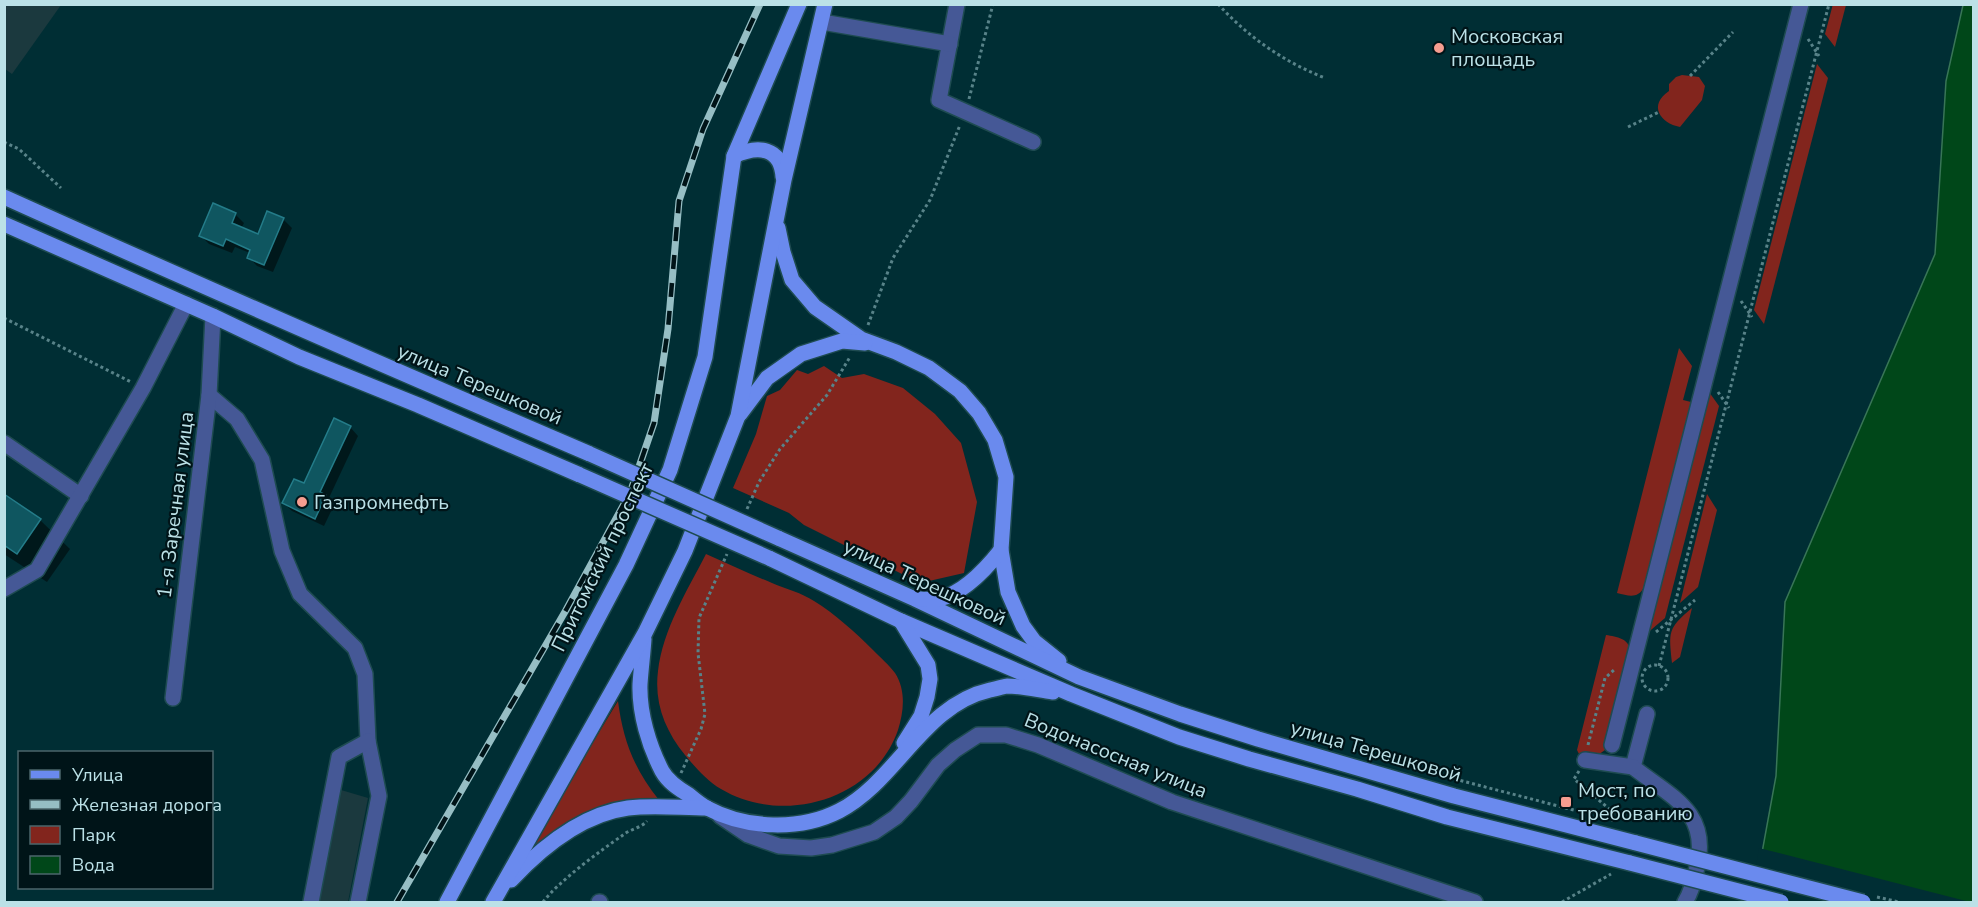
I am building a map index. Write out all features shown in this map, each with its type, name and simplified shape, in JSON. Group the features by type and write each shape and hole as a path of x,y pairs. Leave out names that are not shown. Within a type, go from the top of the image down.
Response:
{"main road":[{"name":"Притомский проспект","path":"447,903 626,565 670,470 705,357 734,156 799,4"},
{"path":"495,899 645,633 685,551 738,416 784,180 825,4"},
{"path":"734,156 745,151 769,152 777,156 783,166 784,180"},
{"name":"улица Терешковой","path":"4,197 319,338 590,454 915,599 1079,677 1180,714 1258,739 1454,796 1863,903"},
{"path":"777,216 787,267 797,287 822,313 861,339 929,368 960,391 979,413 995,440 1006,477 1001,550 1008,592 1023,626 1034,641 1079,677"},
{"path":"4,224 213,316 299,357 418,405 769,558 901,621 1071,694 1179,737 1447,817 1781,903"},
{"path":"738,416 767,378 801,354 842,341 872,344"},
{"path":"915,599 939,599 961,588 983,573 1001,550"},
{"path":"887,771 921,716 930,679 928,666 901,621"},
{"path":"645,633 640,686 643,714 651,747 663,773 675,786 707,808 735,819 773,826 810,821 839,811 868,789 951,707 978,693 1006,686 1071,694"},
{"path":"495,899 536,855 588,820 629,808 707,808"}],"street":[{"path":"957,4 939,100 1033,142"},
{"path":"1612,745 1801,4"},
{"path":"822,22 950,44"},
{"path":"4,589 37,570 142,388 186,304"},
{"name":"1-я Заречная улица","path":"173,698 210,395 213,316"},
{"path":"210,395 237,419 262,460 282,551 300,594 355,648 365,674 368,741 379,796 358,903"},
{"path":"4,443 81,496"},
{"path":"1633,767 1647,714"},
{"name":"Водонасосная улица","path":"707,808 748,835 779,846 811,848 832,845 874,832 896,817 938,765 962,745 978,735 1006,735 1038,745 1172,802 1474,903"},
{"path":"311,903 339,757 368,741"},
{"path":"1585,760 1633,767 1689,811 1699,829 1700,854 1691,891 1685,903"}],"path":[{"path":"867,327 893,258 930,200 965,112 993,4"},
{"path":"1218,4 1269,49 1304,70 1325,78"},
{"path":"1659,666 1828,4"},
{"path":"1690,76 1733,32"},
{"path":"1628,127 1659,112"},
{"path":"4,142 19,149 61,188"},
{"path":"4,318 142,388"},
{"path":"1651,666 1659,666 1666,671 1667,684 1662,690 1649,690 1643,683 1642,675 1651,666"},
{"path":"1439,775 1612,819 1614,813 1574,779"},
{"path":"543,903 555,888 625,833 645,824 657,807"}],"shaded area":[{"path":"5,4 61,5 12,74 5,69"},
{"path":"341,790 368,798 348,902 317,902"}],"green space":[{"path":"1833,4 1846,5 1835,47 1825,34"},
{"path":"1817,64 1828,78 1764,324 1754,310"},
{"path":"1682,75 1699,77 1705,86 1702,100 1680,127 1662,118 1658,107 1663,96 1669,91 1669,84"},
{"path":"1679,348 1692,366 1683,400 1691,402 1644,587 1636,595 1625,595 1617,593"},
{"path":"824,366 842,378 864,374 903,388 935,414 961,443 977,502 964,573 929,581 914,580 804,525 789,513 733,488 756,434 767,396 780,390 797,370 808,374"},
{"path":"1709,392 1719,406 1665,618 1645,635"},
{"path":"1707,494 1717,510 1698,587 1680,603"},
{"path":"706,554 814,601 852,630 895,673 901,686 903,701 898,730 886,754 869,774 848,789 824,800 798,805 771,805 745,800 721,789 706,778 685,755 672,736 662,716 657,683 658,671 670,625"},
{"path":"1692,608 1680,657 1672,663 1670,638 1674,626"},
{"path":"1606,635 1625,641 1630,651 1605,750 1595,757 1579,754 1577,750"},
{"path":"618,701 623,729 631,754 659,800 588,813 563,825 534,848 541,828"}],"water":[{"path":"1963,5 1973,5 1973,902 1753,902 1776,776 1785,602 1935,254 1946,81"}],"pier":[{"path":"1759,848 1970,902 1750,902"}],"building":[{"path":"213,203 236,213 232,223 258,234 267,211 284,218 264,265 247,258 250,250 226,239 223,246 199,236"},
{"path":"334,418 351,426 320,492 326,495 315,519 282,503 294,479 304,483"},
{"path":"4,494 41,519 17,554 4,545"}],"railway":[{"path":"397,902 566,610 630,493 654,423 668,329 679,201 703,129 760,4"}],"place":[{"name":"Московская площадь","path":"1439,48"},
{"name":"Газпромнефть","path":"302,502"},
{"name":"Мост, по требованию","path":"1566,802"}]}
